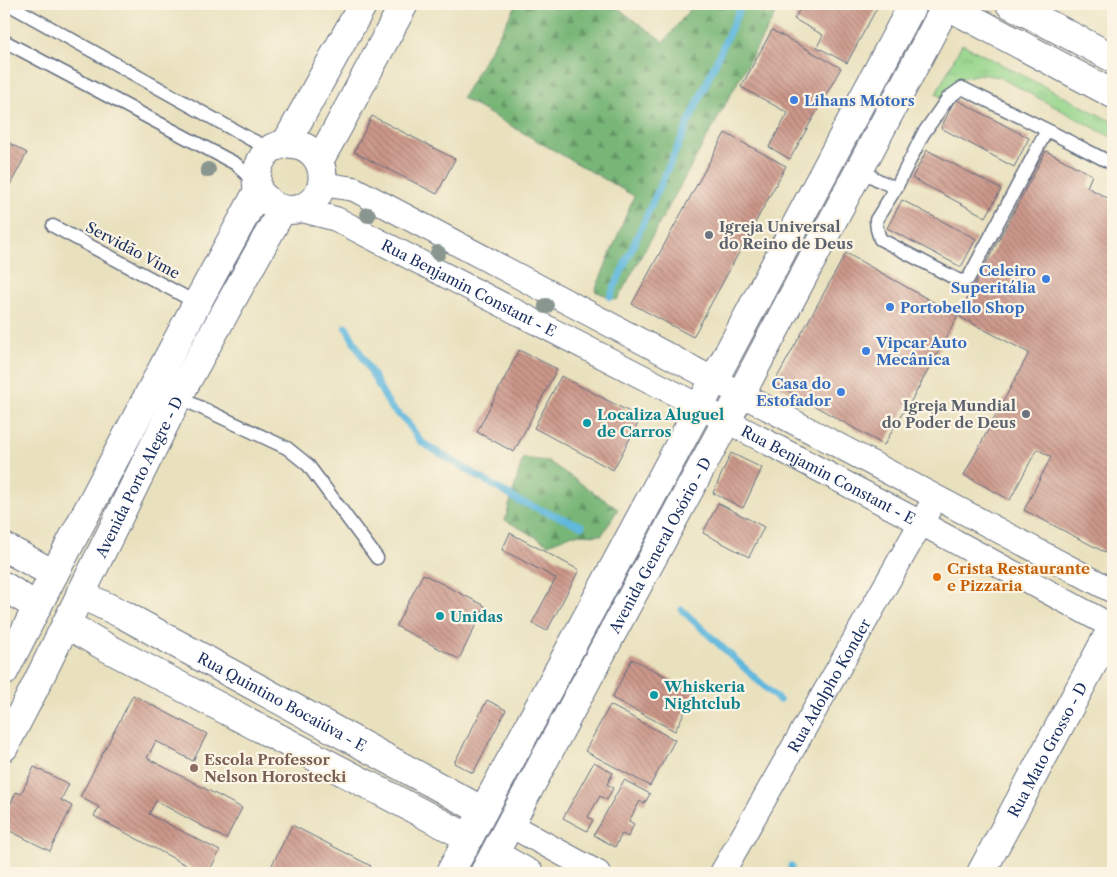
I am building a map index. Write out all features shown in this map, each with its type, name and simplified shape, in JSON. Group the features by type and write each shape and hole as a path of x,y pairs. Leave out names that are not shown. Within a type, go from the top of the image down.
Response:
{"street":[{"path":"363,4 279,146 259,163 257,175 258,189 272,205 290,210 309,204 318,196 321,172 404,4"},
{"name":"Avenida General Osório - D","path":"450,873 700,407 913,4"},
{"path":"945,4 1113,94"},
{"name":"Avenida General Osório - D","path":"489,863 741,394 945,4"},
{"path":"1010,4 1113,58"},
{"path":"279,146 300,145 311,151 321,172"},
{"name":"Rua Benjamin Constant - E","path":"321,172 1113,591"},
{"name":"Avenida Porto Alegre - D","path":"4,672 258,189"},
{"name":"Rua Benjamin Constant - E","path":"290,210 336,219 921,523 1113,627"},
{"name":"Avenida Porto Alegre - D","path":"4,747 178,397 290,210"},
{"name":"Rua Adolpho Konder","path":"722,873 936,497"},
{"path":"4,547 54,574"},
{"path":"4,586 37,607"},
{"name":"Rua Quintino Bocaiúva - E","path":"80,594 483,811"},
{"name":"Rua Quintino Bocaiúva - E","path":"66,624 115,652 469,838"},
{"name":"Rua Mato Grosso - D","path":"981,873 1113,627"},
{"path":"318,759 333,730"},
{"path":"510,825 598,873"},
{"path":"489,863 532,873"}],"lane":[{"path":"8,4 241,134 279,146"},
{"path":"4,41 236,164 258,189"},
{"path":"1047,130 994,239 968,278 960,281 880,239 876,220 896,188 923,134 948,98 962,88 1047,130 1113,164"},
{"path":"858,169 896,188"},
{"name":"Servidão Vime","path":"53,226 197,304"},
{"path":"178,397 287,448 308,465 377,558"}],"green space":[{"path":"517,4 612,4 664,42 694,4 781,4 617,300 595,291 634,196 462,98"},
{"path":"962,44 1113,122 1113,138 999,77 980,74 965,77 944,99 936,94"},
{"path":"523,458 548,461 618,509 602,535 573,534 548,544 505,520"}],"building":[{"path":"803,4 879,4 847,63 817,47 823,35 794,19"},
{"name":"Lihans Motors","path":"772,30 841,68 790,159 769,147 788,113 741,87"},
{"path":"955,99 1029,138 1014,167 941,128"},
{"path":"372,116 455,159 437,194 354,152"},
{"name":"Igreja Universal do Reino de Deus","path":"725,133 786,166 693,337 632,304"},
{"path":"4,140 27,153 4,196"},
{"path":"927,150 1001,189 986,217 912,178"},
{"path":"1046,151 1092,175 1087,187 1113,201 1112,556 1024,510 1051,457 1037,449 1010,500 964,475 1029,353 958,316"},
{"path":"902,200 976,239 961,267 887,228"},
{"path":"846,253 958,316 910,403 884,445 774,383"},
{"path":"519,350 557,369 514,452 477,432"},
{"name":"Localiza Aluguel de Carros","path":"561,376 641,418 613,470 534,428"},
{"path":"731,453 762,468 743,508 713,493"},
{"path":"718,503 764,527 749,557 703,533"},
{"path":"510,533 579,570 547,631 532,623 556,578 502,550"},
{"name":"Unidas","path":"423,574 485,606 459,659 396,626"},
{"name":"Whiskeria Nightclub","path":"632,659 695,691 675,731 612,698"},
{"path":"133,695 207,734 193,761 156,741 147,758 242,808 226,839 156,801 149,814 220,851 208,873 201,873 94,816 99,807 80,797"},
{"path":"487,700 506,710 473,773 454,763"},
{"path":"610,705 675,740 650,786 585,751"},
{"path":"594,762 613,773 607,784 613,788 607,800 600,796 588,817 593,820 587,831 563,818"},
{"path":"34,767 69,784 61,800 72,806 50,851 4,828 4,818 16,792 21,794"},
{"path":"624,780 650,794 644,804 640,801 629,821 634,824 628,837 622,834 615,847 594,835"},
{"path":"292,825 371,866 367,873 268,873"}],"waterway":[{"path":"610,297 742,4"},
{"path":"346,327 391,408 407,422 421,442 519,501 582,526"},
{"path":"682,610 779,700"},
{"path":"791,866 791,873"}],"place":[{"name":"Lihans Motors","path":"794,100"},
{"name":"Igreja Universal do Reino de Deus","path":"709,235"},
{"name":"Celeiro Superitália","path":"1046,279"},
{"name":"Portobello Shop","path":"890,307"},
{"name":"Vipcar Auto Mecânica","path":"866,351"},
{"name":"Casa do Estofador","path":"841,392"},
{"name":"Igreja Mundial do Poder de Deus","path":"1026,414"},
{"name":"Localiza Aluguel de Carros","path":"587,423"},
{"name":"Crista Restaurante e Pizzaria","path":"937,577"},
{"name":"Unidas","path":"440,616"},
{"name":"Whiskeria Nightclub","path":"654,695"},
{"name":"Escola Professor Nelson Horostecki","path":"194,768"}]}
